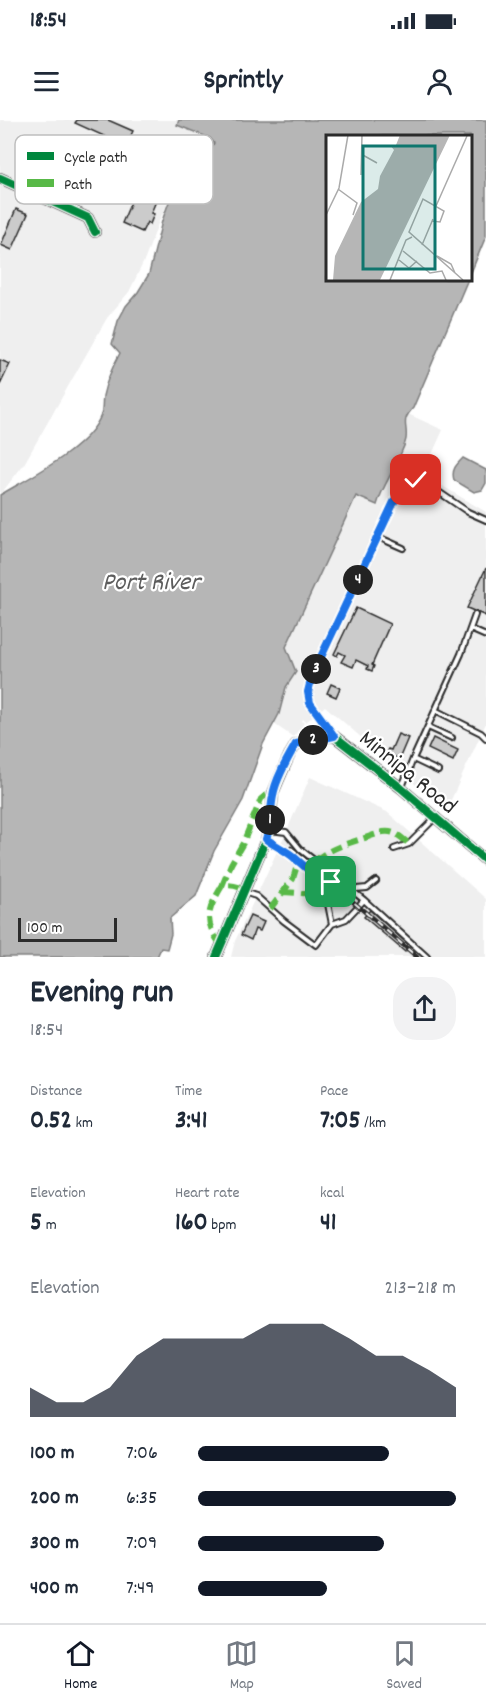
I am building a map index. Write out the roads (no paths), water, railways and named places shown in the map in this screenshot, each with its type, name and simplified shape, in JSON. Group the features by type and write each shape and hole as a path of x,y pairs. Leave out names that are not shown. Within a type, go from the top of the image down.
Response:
{"street":[{"path":"0,178 15,185"},
{"path":"57,204 88,218 95,232"},
{"path":"217,957 270,830 273,793 289,756 296,744 334,736"},
{"name":"Minnipa Road","path":"334,736 401,788 486,861"}],"lane":[{"path":"334,736 310,703 308,692 312,676 402,485 416,480 430,486 468,512 486,520"},
{"path":"378,537 403,548"},
{"path":"401,788 461,654 475,615"},
{"path":"470,629 486,636"},
{"path":"435,710 482,733 486,738"},
{"path":"428,727 452,738"},
{"path":"413,759 438,771"},
{"path":"394,849 410,844 435,817"},
{"path":"270,830 286,831 300,849 364,900 427,957"},
{"path":"266,839 290,854 321,880 356,889 367,888 376,881"},
{"path":"243,892 256,896 316,945 332,924 346,919 364,900"},
{"path":"327,899 332,924"}],"water":[{"name":"Port River","path":"179,120 486,120 486,236 471,273 471,135 326,135 326,280 468,280 413,408 407,417 406,439 403,448 377,505 356,496 286,647 296,672 286,687 279,714 263,744 243,800 214,851 196,896 170,918 171,934 167,949 161,948 157,957 0,957 0,495 72,450 94,427 101,415 106,385 120,353 112,344 118,321 149,274 168,204 213,204 213,135 202,135 177,125"},
{"path":"463,458 486,470 486,483 482,490 474,492 454,480 455,468"}],"railway":[{"path":"291,848 417,957"}]}
